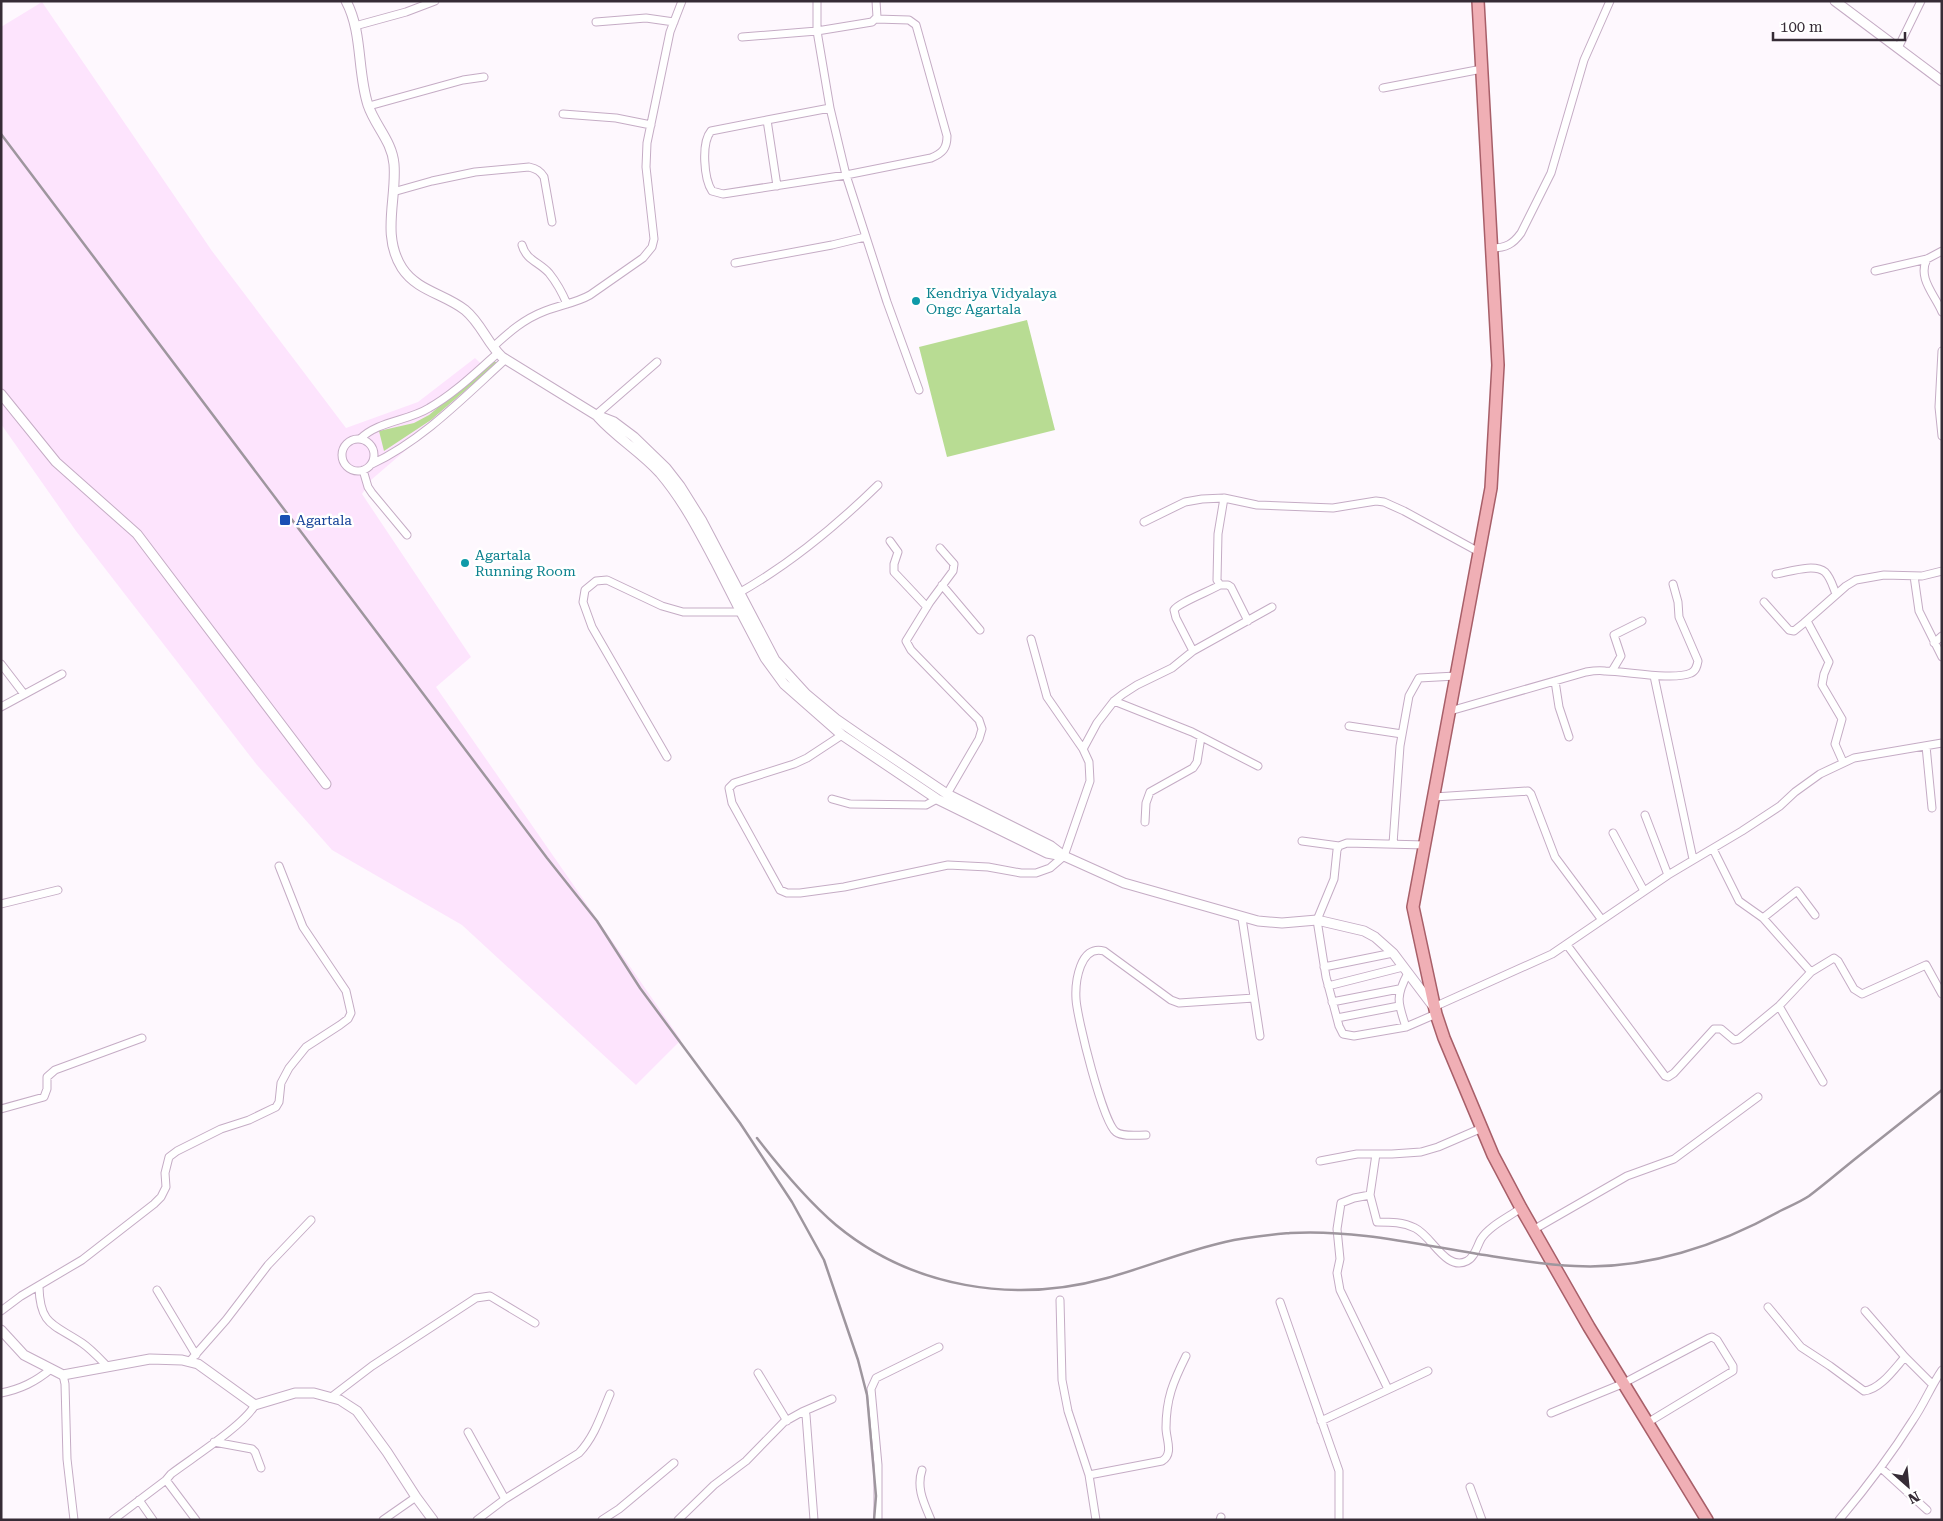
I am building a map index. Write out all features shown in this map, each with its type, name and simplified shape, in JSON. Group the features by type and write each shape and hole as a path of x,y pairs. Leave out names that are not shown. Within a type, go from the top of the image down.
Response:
{"main road":[{"path":"1478,1 1498,365 1491,488 1413,908 1435,1010 1444,1038 1482,1128 1533,1230 1622,1384 1707,1520"}],"street":[{"path":"346,1 355,26 365,92 369,106 392,152 394,164 391,229 397,258 403,269 420,285 464,309 478,322 496,350 506,360 596,415 614,422 634,437 666,468 697,512 736,594 782,670 833,722 842,734 935,794 1047,853 1064,856"},
{"path":"355,26 406,12 435,1"},
{"path":"360,439 369,431 378,427 406,419 430,408 496,350 525,320 546,310 590,295 643,258 652,247 654,239 646,167 647,144 670,32 682,1"},
{"path":"817,1 817,32 830,108 846,175 887,302 919,390"},
{"path":"876,1 876,20"},
{"path":"1492,248 1509,246 1516,240 1551,173 1584,60 1610,1"},
{"path":"1835,1 1942,81"},
{"path":"1898,48 1921,1"},
{"path":"596,22 646,18 674,22"},
{"path":"742,37 817,32 876,20 909,20 916,25 948,136 947,144 943,151 932,158 777,186 722,194 712,191 706,180 705,148 707,135 710,131 830,108"},
{"path":"1383,88 1482,69"},
{"path":"369,106 463,80 484,77"},
{"path":"563,114 616,118 651,124"},
{"path":"767,120 777,186"},
{"path":"393,192 475,172 536,169 544,177 552,222"},
{"path":"735,262 805,251 865,237"},
{"path":"522,245 528,258 546,271 556,282 567,304"},
{"path":"1875,271 1927,259 1942,251"},
{"path":"1927,259 1923,267 1925,280 1942,312"},
{"path":"1942,351 1940,401 1942,436"},
{"path":"372,464 373,448 365,440 355,439 346,444 342,454 345,464 353,470 363,470 397,451 424,431 506,360"},
{"path":"596,415 657,362"},
{"path":"1,394 56,462 137,534 326,784"},
{"path":"363,470 368,487 372,493 407,535"},
{"path":"736,594 784,563 832,528 878,485"},
{"path":"1144,522 1185,502 1202,499 1224,498 1257,505 1333,508 1351,506 1368,501 1384,502 1479,552"},
{"path":"1220,585 1217,578 1217,545 1224,498"},
{"path":"890,541 898,552 894,564 894,572 927,607"},
{"path":"940,548 954,564 953,571 927,607 906,641 908,646 979,720 982,728 979,738 947,794"},
{"path":"1776,574 1811,568 1822,570 1830,579 1836,594"},
{"path":"1764,602 1792,631 1797,630 1836,594 1851,583 1868,577 1884,575 1914,576 1942,572"},
{"path":"1914,576 1919,610 1942,657"},
{"path":"667,757 592,627 583,602 585,590 596,581 606,580 662,606 683,612 741,612"},
{"path":"1194,651 1176,618 1174,610 1181,604 1220,585 1228,584 1248,621"},
{"path":"1450,711 1586,672 1612,671 1654,676 1688,674 1698,666 1698,660 1680,618 1673,584"},
{"path":"942,585 980,630"},
{"path":"736,594 741,612 776,675 833,722 935,794 947,794 1051,846 1064,856 1124,883 1242,918 1272,923 1317,920 1364,931 1375,936 1393,953 1435,1010"},
{"path":"1083,749 1097,723 1114,701 1130,689 1172,668 1194,651 1272,607"},
{"path":"1612,671 1621,656 1614,635 1642,621"},
{"path":"1804,622 1810,626 1829,662 1822,685 1842,719 1835,744 1843,762"},
{"path":"1934,643 1942,636"},
{"path":"842,734 807,758 734,783 729,788 732,803 780,890 786,893 844,888 948,865 988,867 1021,873 1036,872 1050,868 1064,856 1090,780 1089,762 1083,749 1046,697 1032,639"},
{"path":"1,664 24,694"},
{"path":"1,707 62,674"},
{"path":"1393,844 1396,781 1409,696 1415,687 1417,679 1456,676"},
{"path":"1654,676 1693,859"},
{"path":"1555,681 1559,708 1569,737"},
{"path":"1114,701 1160,718 1258,766"},
{"path":"1349,726 1402,734"},
{"path":"1145,822 1146,804 1150,792 1194,768 1202,737"},
{"path":"1339,846 1334,879 1317,920 1328,986 1341,1031 1346,1035 1406,1027 1435,1010 1567,945 1668,875 1780,806 1795,792 1820,774 1854,758 1942,743"},
{"path":"1926,746 1932,808"},
{"path":"1434,797 1528,791 1531,794 1555,857 1602,920"},
{"path":"832,799 850,804 926,805 935,794"},
{"path":"1645,815 1668,875"},
{"path":"1613,833 1644,891"},
{"path":"1302,841 1339,846 1346,843 1425,844"},
{"path":"1713,849 1739,901 1763,918 1811,972"},
{"path":"1,1311 21,1296 82,1260 161,1197 166,1187 166,1163 169,1157 177,1151 222,1129 249,1120 276,1107 279,1102 281,1082 289,1068 306,1047 327,1035 348,1019 351,1013 346,991 303,927 279,866"},
{"path":"1,904 58,890"},
{"path":"1763,918 1794,891 1798,892 1815,915"},
{"path":"1242,918 1260,1036"},
{"path":"1567,945 1663,1075 1667,1077 1674,1073 1712,1030 1721,1029 1736,1040 1779,1006 1811,972 1834,958 1854,989 1862,994 1926,965 1942,994"},
{"path":"1146,1135 1119,1134 1112,1128 1106,1115 1076,999 1082,961 1089,952 1104,951 1179,1004 1254,998"},
{"path":"1324,967 1393,953"},
{"path":"1328,986 1406,970"},
{"path":"1406,970 1399,989 1399,1006 1406,1027"},
{"path":"1332,1002 1399,989"},
{"path":"1337,1018 1399,1006"},
{"path":"1779,1006 1822,1082"},
{"path":"1,1109 44,1097 47,1089 47,1078 56,1070 142,1038"},
{"path":"1533,1230 1627,1176 1674,1159 1758,1097"},
{"path":"1320,1161 1347,1155 1425,1151 1482,1128"},
{"path":"1376,1154 1370,1195 1377,1222 1404,1224 1417,1229 1427,1236 1449,1260 1457,1264 1472,1258 1482,1236 1521,1208"},
{"path":"1370,1195 1341,1203 1337,1229 1340,1258 1338,1278 1340,1290 1388,1389"},
{"path":"1,1330 24,1354 63,1375 150,1359 182,1360 192,1358 226,1320 268,1265 311,1220"},
{"path":"38,1287 39,1304 52,1326 84,1344 108,1367"},
{"path":"157,1290 192,1358 255,1405"},
{"path":"330,1398 372,1366 476,1298 490,1296 535,1323"},
{"path":"1060,1300 1062,1380 1070,1419 1089,1475 1096,1520"},
{"path":"1280,1302 1339,1471 1339,1520"},
{"path":"1768,1307 1800,1347 1864,1391 1868,1391 1879,1384 1905,1357"},
{"path":"1866,1311 1905,1357 1932,1384"},
{"path":"1551,1413 1622,1384 1709,1338 1712,1337 1717,1340 1733,1366 1733,1371 1647,1423"},
{"path":"878,1520 878,1465 871,1396 872,1384 876,1378 939,1347"},
{"path":"1089,1475 1162,1461 1166,1458 1169,1451 1166,1431 1168,1396 1186,1356"},
{"path":"1,1393 27,1386 37,1381 51,1369"},
{"path":"1839,1520 1880,1468 1914,1419 1932,1384 1942,1370"},
{"path":"1321,1421 1428,1371"},
{"path":"758,1373 787,1421"},
{"path":"63,1375 65,1384 67,1459 74,1520"},
{"path":"113,1520 214,1442 251,1412 255,1405 295,1393 314,1393 340,1400 357,1411 433,1520"},
{"path":"477,1520 504,1499 579,1453 588,1444 610,1394"},
{"path":"678,1520 714,1485 746,1461 787,1421 832,1399"},
{"path":"802,1412 806,1415 814,1520"},
{"path":"468,1432 504,1499"},
{"path":"214,1442 252,1449 262,1468"},
{"path":"602,1520 619,1509 674,1463"},
{"path":"1880,1468 1927,1510"},
{"path":"922,1470 919,1479 920,1493 931,1520"},
{"path":"166,1480 196,1520"},
{"path":"1470,1487 1482,1520"},
{"path":"383,1520 416,1497"},
{"path":"139,1500 153,1520"}],"shaded area":[{"path":"42,2 212,251 346,428 418,402 475,358 493,375 371,480 362,494 471,657 436,687 681,1040 636,1085 462,925 332,850 257,765 76,531 1,424 1,27"}],"green space":[{"path":"1027,320 1055,430 947,457 919,347"},
{"path":"493,361 496,364 431,420 384,451 379,431 414,423 429,415"}],"railway":[{"path":"1,134 547,858 597,921 640,988 740,1123 792,1202 824,1260 858,1360 867,1395 876,1496 874,1520"},
{"path":"757,1138 785,1173 836,1225 866,1246 897,1264 965,1285 1000,1289 1036,1290 1072,1286 1107,1278 1225,1242 1249,1237 1290,1233 1316,1232 1368,1236 1546,1264 1602,1266 1655,1259 1681,1253 1732,1234 1806,1198 1942,1090"}],"place":[{"name":"Kendriya Vidyalaya Ongc Agartala","path":"916,301"},
{"name":"Agartala","path":"285,520"},
{"name":"Agartala Running Room","path":"465,563"}]}
